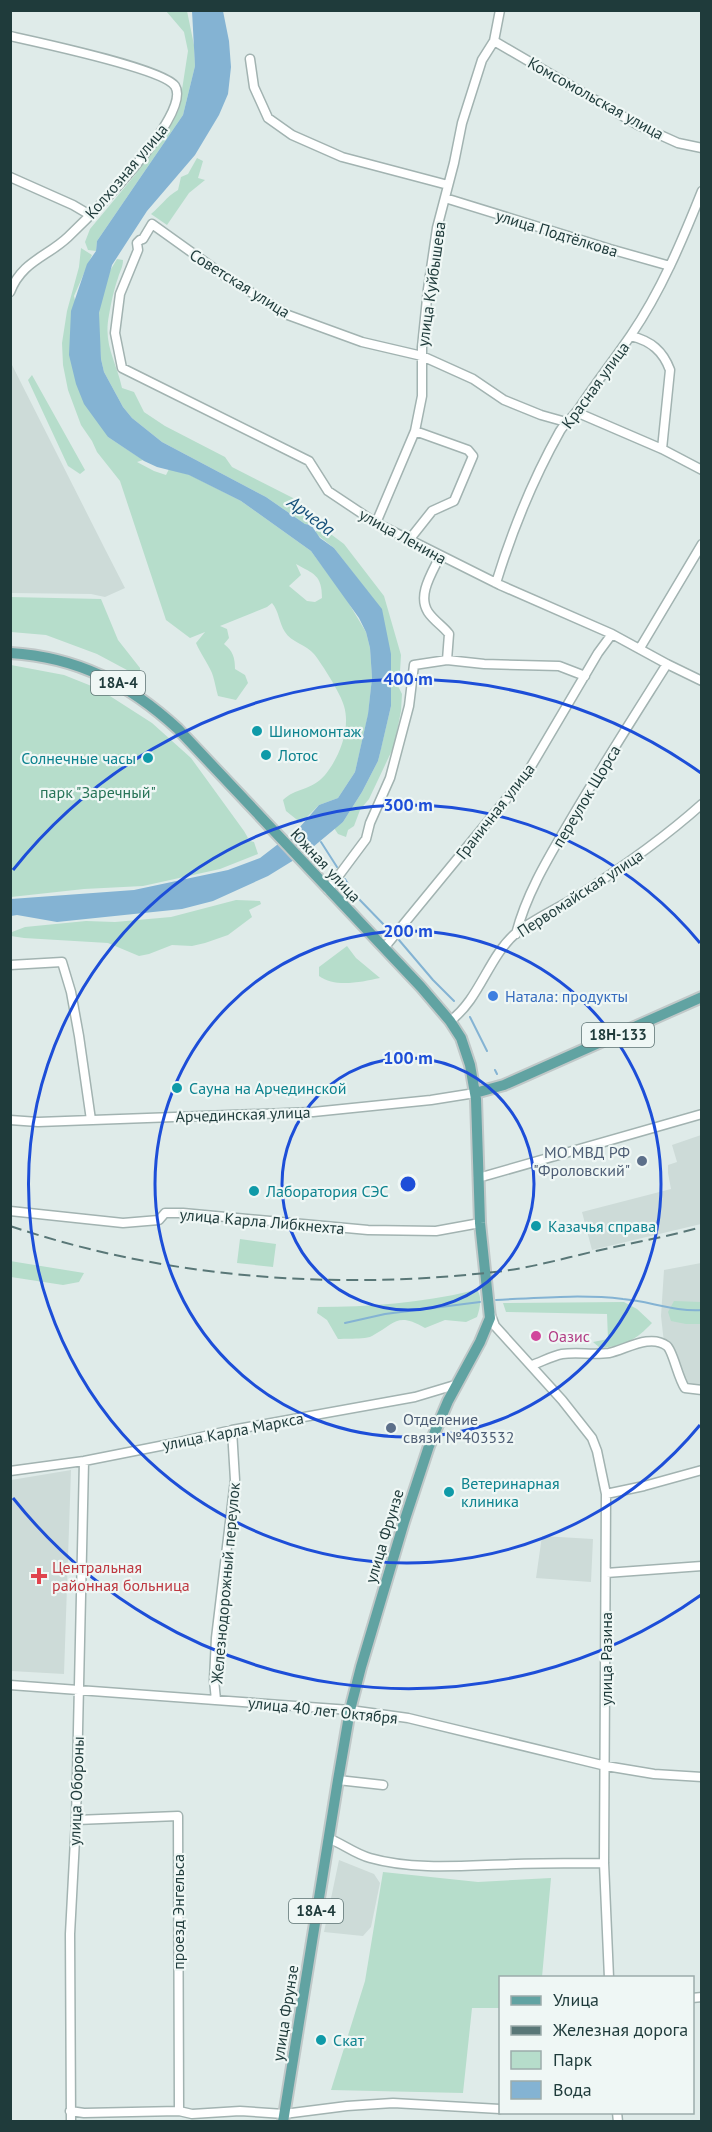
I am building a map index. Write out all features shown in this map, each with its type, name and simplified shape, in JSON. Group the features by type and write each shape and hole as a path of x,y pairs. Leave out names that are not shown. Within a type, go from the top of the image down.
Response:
{"main road":[{"name":"Южная улица","path":"10,653 55,659 84,668 127,688 157,709 272,828 450,1021 461,1038 468,1056 475,1093 480,1223 490,1313"},
{"name":"18Н-133","path":"475,1093 504,1085 702,998"},
{"name":"улица Фрунзе","path":"283,2117 350,1710 404,1522 429,1446 455,1385 489,1324 490,1313"}],"street":[{"name":"улица Куйбышева","path":"376,524 415,431 422,396 422,356 428,289 437,228 462,123 482,60 494,41 500,10"},
{"name":"Колхозная улица","path":"10,36 122,63 174,84 179,95 175,110 165,128 148,150 66,239 27,265 10,292"},
{"name":"Комсомольская улица","path":"494,41 638,125 678,143 702,147"},
{"path":"250,59 254,87 268,118 292,135 342,157 448,185"},
{"path":"10,177 90,215"},
{"name":"Красная улица","path":"496,583 516,523 553,445 566,423 631,336 670,266 702,191"},
{"name":"улица Подтёлкова","path":"445,198 670,266"},
{"name":"Советская улица","path":"122,368 115,333 120,294 138,250 137,243 143,239 152,225 225,278 288,315 362,342 422,356 473,379 504,400 566,423"},
{"path":"631,336 643,339 656,348 665,358 670,370 662,449"},
{"name":"улица Ленина","path":"122,368 309,461 328,491 376,524 496,583 612,634 702,681"},
{"path":"576,412 662,449 702,471"},
{"path":"409,540 432,512 454,501 472,456 468,450 442,443 415,431"},
{"path":"640,648 702,544"},
{"path":"440,556 424,597 429,613 449,634 447,660"},
{"name":"Граничная улица","path":"384,948 526,775 612,634"},
{"path":"328,890 366,838 370,823 390,778 409,705 414,665 447,660 484,664 559,666 585,676"},
{"name":"переулок Щорса","path":"516,934 522,910 555,848 667,664"},
{"name":"Первомайская улица","path":"450,1021 469,1001 499,955 516,934 619,869 670,833 702,804"},
{"path":"10,965 62,962 71,992 91,1120"},
{"name":"Арчединская улица","path":"10,1120 38,1122 313,1112 431,1100 475,1093"},
{"path":"478,1178 702,1114"},
{"name":"улица Карла Либкнехта","path":"10,1212 123,1223 159,1220 165,1213 183,1212 368,1230 436,1231 480,1223"},
{"name":"улица Разина","path":"490,1313 495,1326 584,1425 597,1451 606,1494 604,1863 609,1976"},
{"path":"531,1365 561,1354 609,1353 641,1343 656,1342 665,1344 669,1349 685,1388 702,1390"},
{"name":"улица Карла Маркса","path":"10,1471 84,1461 232,1430 415,1397 455,1385"},
{"name":"Железнодорожный переулок","path":"216,1700 214,1680 216,1638 235,1480 232,1430"},
{"name":"улица Обороны","path":"71,2121 70,1934 76,1820 84,1461"},
{"path":"606,1494 702,1470"},
{"path":"606,1572 702,1566"},
{"name":"улица 40 лет Октября","path":"10,1685 350,1710 408,1718 606,1766 654,1774 702,1777"},
{"path":"338,1780 383,1785"},
{"name":"проезд Энгельса","path":"76,1820 178,1815 179,2111"},
{"path":"328,1838 358,1853 389,1862 462,1867 604,1863"},
{"path":"70,2111 84,2113 179,2111 192,2114 240,2111 283,2117 347,2106 393,2103 499,2109"}],"shaded area":[{"path":"11,363 125,588 105,597 91,594 11,593"},
{"path":"701,1135 701,1224 592,1250 582,1212 671,1189 668,1165 677,1162 672,1145"},
{"path":"701,1263 701,1388 684,1383 671,1342 664,1343 661,1316 664,1270"},
{"name":"Центральная районная больница","path":"71,1470 64,1674 11,1671 11,1480"},
{"path":"542,1536 593,1539 591,1582 536,1578"},
{"path":"339,1860 374,1874 380,1883 371,1927 363,1936 324,1932"}],"green space":[{"path":"166,11 187,11 194,45 195,66 183,115 97,241 96,251 88,250 85,242 90,229 135,175 171,125 179,109 188,51 184,32"},
{"path":"197,158 203,161 198,178 205,180 189,193 167,225 151,214 178,190 181,177 188,174"},
{"path":"81,248 92,255 74,296 108,437 143,460 137,462 154,471 166,475 169,469 190,475 241,501 311,551 345,597 366,632 370,648 372,678 368,715 355,772 338,798 319,805 301,823 286,811 283,800 320,780 335,760 345,733 344,706 331,679 314,654 285,632 272,603 220,626 227,629 229,638 224,644 233,655 235,669 245,675 248,683 236,700 218,696 212,673 196,643 205,632 190,638 166,620 120,481 97,452 81,425 68,390 62,343 67,311 79,267","holes":["296,564 316,576 322,590 322,598 315,602 307,601 289,586 301,575"]},
{"path":"117,259 123,262 112,301 108,335 122,388 134,392 144,412 165,426 225,457 232,467 293,498 320,521 311,525 305,524 266,497 162,442 132,418 123,407 104,372 98,321 108,274"},
{"path":"32,375 85,470 80,474 68,466 28,380"},
{"path":"318,528 324,529 344,544 384,596 401,655 399,688 402,694 401,711 394,746 369,799 360,810 354,826 348,830 346,837 338,834 334,828 343,822 378,761 391,706 385,629 381,609 334,548 315,533"},
{"path":"10,597 101,599 118,640 140,668 140,677 97,654 46,635 11,632"},
{"name":"парк \"Заречный\"","path":"11,665 64,675 99,689 152,723 191,758 244,831 248,838 246,840 254,842 258,854 220,869 143,886 84,889 11,897"},
{"path":"236,900 260,901 261,904 249,910 252,917 228,935 192,946 172,945 139,956 108,943 11,936 12,932 25,927 86,921 115,922 171,917"},
{"path":"347,946 356,958 380,978 340,983 325,980 319,976 319,967"},
{"path":"240,1239 276,1244 273,1267 237,1263"},
{"path":"10,1261 84,1273 79,1282 63,1285 11,1277"},
{"path":"478,1291 480,1307 477,1317 466,1322 445,1320 425,1328 402,1320 365,1338 338,1339 327,1320 317,1313 318,1307 395,1304"},
{"path":"674,1301 701,1302 701,1324 671,1321 668,1312"},
{"path":"624,1302 637,1309 652,1323 641,1334 629,1341 616,1346 600,1348 593,1342 608,1339 607,1314 506,1312 503,1303"},
{"path":"383,1872 478,1882 551,1878 542,1976 499,1976 499,2008 472,2008 463,2093 331,2090 365,1981"}],"water":[{"path":"192,11 223,11 231,67 228,94 219,115 195,155 147,211 112,265 99,313 101,359 104,372 123,407 132,418 162,442 266,497 305,524 311,525 320,538 334,548 382,609 391,654 391,706 378,761 343,822 307,852 268,876 213,901 182,909 57,922 11,916 11,899 134,890 228,870 260,858 299,828 319,805 338,798 355,772 368,714 372,678 370,648 366,632 359,618 311,551 241,501 189,475 157,467 144,461 108,437 84,404 76,384 69,355 71,311 87,264 96,251 97,241 183,115 195,66"}],"waterway":[{"path":"321,842 337,867"},
{"path":"345,879 355,895 390,931"},
{"path":"399,940 454,1001"},
{"path":"470,1017 487,1051"},
{"path":"495,1070 497,1074"},
{"path":"496,1300 591,1297 633,1300 682,1309 702,1310"},
{"path":"345,1323 385,1314 480,1302"}],"railway":[{"path":"10,1226 70,1244 192,1269 316,1280 379,1280 503,1271 702,1227"}],"place":[{"name":"Шиномонтаж","path":"257,731"},
{"name":"Лотос","path":"266,755"},
{"name":"Солнечные часы","path":"148,758"},
{"name":"Натала: продукты","path":"493,996"},
{"name":"Сауна на Арчединской","path":"177,1088"},
{"name":"МО МВД РФ \"Фроловский\"","path":"642,1161"},
{"name":"Лаборатория СЭС","path":"254,1191"},
{"name":"Казачья справа","path":"536,1226"},
{"name":"Оазис","path":"536,1336"},
{"name":"Отделение связи №403532","path":"391,1428"},
{"name":"Ветеринарная клиника","path":"449,1492"},
{"name":"Центральная районная больница","path":"39,1576"},
{"name":"Скат","path":"321,2040"}],"water label":[{"name":"Арчеда","path":"311,516"}]}
